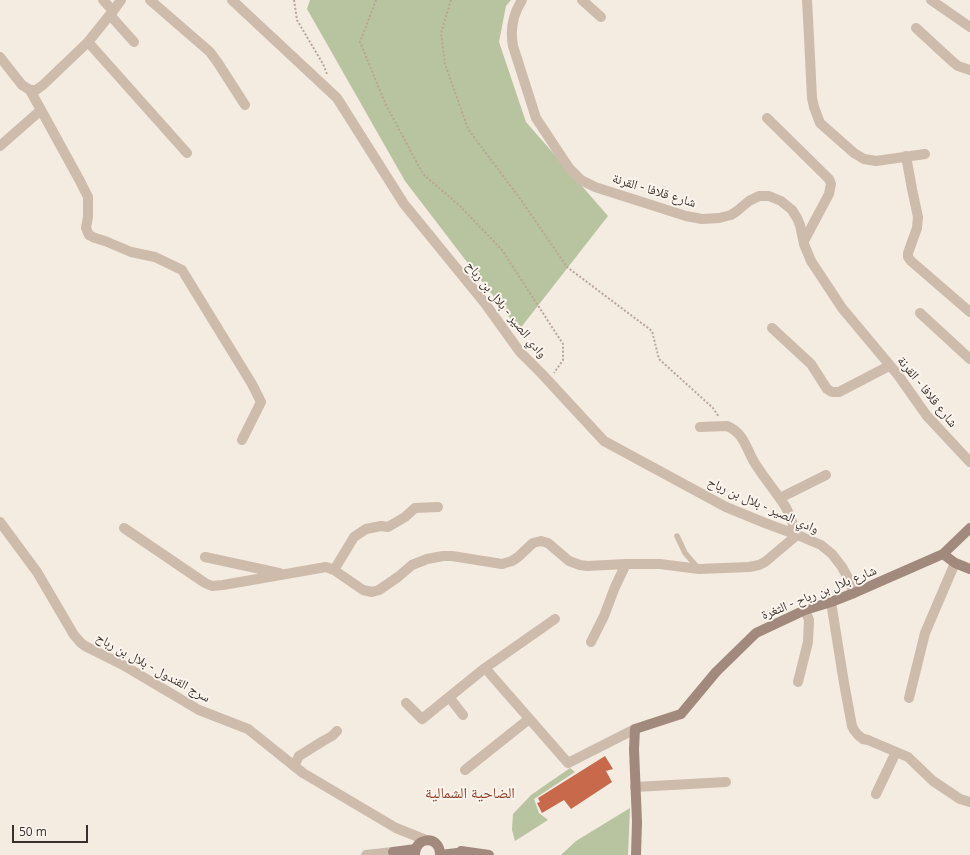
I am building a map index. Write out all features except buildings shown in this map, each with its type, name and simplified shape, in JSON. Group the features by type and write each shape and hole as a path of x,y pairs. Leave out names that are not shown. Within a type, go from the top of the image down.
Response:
{"main road":[{"name":"شارع بلال بن رباح - الثغرة","path":"635,729 680,714 716,672 756,633 805,610 854,593 943,554 970,528"},
{"path":"943,554 956,563 970,569"},
{"path":"635,729 634,749 637,822 636,855"},
{"path":"393,852 417,849 434,842 440,851 489,855"}],"street":[{"path":"103,0 134,42"},
{"path":"30,90 36,90 43,85 88,42 121,0"},
{"path":"150,0 210,52 245,105"},
{"name":"وادي الصير - بلال بن رباح","path":"232,0 337,98 404,204 484,302 520,352 604,440 726,507 820,545 832,554 842,567 854,593"},
{"name":"شارع قلافا - القرنة","path":"522,0 515,13 512,23 514,50 536,118 565,163 575,174 588,184 595,187 686,216 702,219 719,218 731,215 749,201 759,196 776,198 787,205 793,212 800,225 807,253 811,262 842,308 898,375 926,416 970,462"},
{"path":"582,0 601,17"},
{"path":"807,0 812,98 820,123 854,153 864,159 876,161 926,154"},
{"path":"931,0 970,27"},
{"path":"916,28 958,66 970,70"},
{"path":"88,42 187,153"},
{"path":"0,57 22,85 30,90 80,181 88,197 88,217 86,228 89,235 131,252 155,257 182,270 252,384 261,402 242,440"},
{"path":"0,146 42,110"},
{"path":"767,118 829,179 831,184 829,194 804,241"},
{"path":"906,156 918,217 917,228 908,252 908,257 970,311"},
{"path":"920,313 970,359"},
{"path":"772,328 812,364 825,387 830,392 839,392 889,366"},
{"path":"124,528 205,583 212,586 223,586 326,567 334,570 363,590 374,592 398,577 412,565 427,559 452,556 502,564 512,561 533,543 541,541 548,543 568,560 580,566 660,564 699,569 749,567 759,565 771,558 797,535 786,507 755,464 742,439 731,428 725,426 700,427"},
{"path":"780,498 826,475"},
{"path":"334,570 354,537 366,529 381,526 388,528 405,517 415,508 438,507"},
{"name":"سرج القندول - بلال بن رباح","path":"0,522 37,572 74,635 81,643 123,665 199,710 248,729 303,774 396,828 417,849"},
{"path":"205,557 285,574"},
{"path":"909,698 925,633 956,563"},
{"path":"591,642 604,616 626,564"},
{"path":"831,602 844,683 854,730 860,737 908,757 934,781 960,799 970,802"},
{"path":"798,682 808,642 808,620 805,610"},
{"path":"406,703 422,719 485,668 555,619"},
{"path":"485,668 568,764 635,729"},
{"path":"449,697 462,715"},
{"path":"466,770 529,719"},
{"path":"294,766 299,756 332,736 337,731"},
{"path":"876,794 896,752"},
{"path":"636,787 726,782"},
{"path":"366,855 393,852"}],"lane":[{"path":"677,536 685,553 699,569"}],"path":[{"path":"294,0 297,20 323,64 328,78"},
{"path":"376,0 360,42 385,104 423,174 461,207 502,250 563,344 563,360 548,380"},
{"path":"452,0 441,33 445,64 468,129 521,200 567,267 652,331 659,360 713,408 725,426"}],"green space":[{"path":"310,0 511,0 506,6 499,42 526,122 608,216 519,330 405,181 307,9"},
{"path":"570,768 575,772 534,799 539,813 548,820 515,841 512,830 513,814 531,795"},
{"path":"630,808 628,855 561,855 576,841"}],"district":[{"name":"الضاحية الشمالية","path":"470,794"}]}
